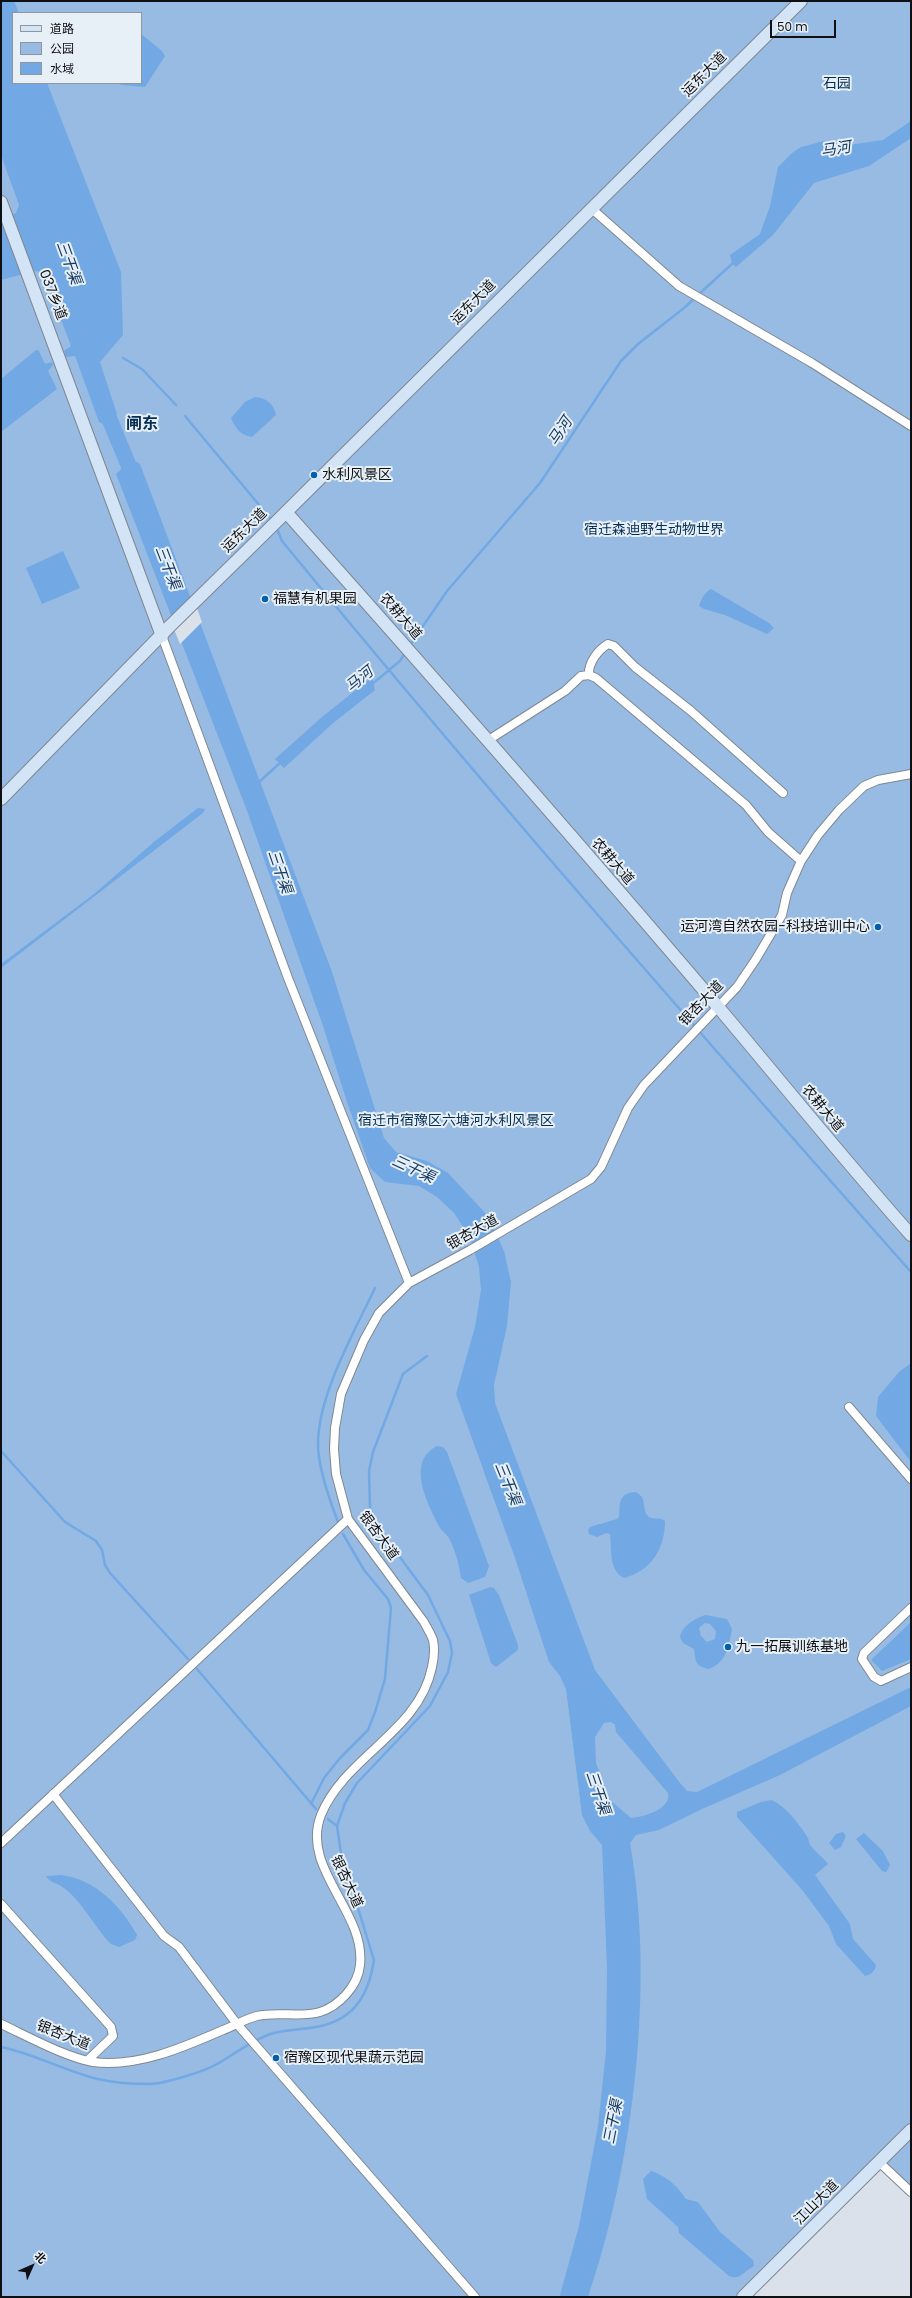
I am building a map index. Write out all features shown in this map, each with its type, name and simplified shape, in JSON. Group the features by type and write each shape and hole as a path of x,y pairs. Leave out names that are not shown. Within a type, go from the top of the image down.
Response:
{"main road":[{"name":"运东大道","path":"1,791 286,512 522,276 592,209 801,1"},
{"name":"037乡道","path":"2,206 74,398 164,630"},
{"name":"农耕大道","path":"286,512 422,665 718,1007 853,1170 911,1235"},
{"name":"运东大道","path":"1,799 164,630"},
{"name":"江山大道","path":"743,2297 911,2130"}],"street":[{"path":"592,209 679,286 812,364 911,426"},
{"path":"164,630 288,978 409,1283"},
{"path":"589,675 589,669 601,648 608,644 614,646 635,667 691,711 784,793"},
{"path":"487,741 565,691 581,676 589,675 746,805 768,832 801,861"},
{"name":"银杏大道","path":"1,2024 53,2048 88,2060 122,2063 184,2047 239,2026 257,2016 320,2012 340,2001 353,1984 360,1966 357,1940 353,1926 321,1860 316,1834 321,1815 335,1790 357,1765 381,1744 414,1708 427,1689 431,1675 434,1649 432,1639 424,1622 348,1519 336,1474 334,1449 335,1428 341,1394 364,1340 379,1313 409,1283 470,1250 591,1179 601,1166 632,1102 644,1084 737,987 756,959 782,915 787,893 801,861 839,810 864,786 885,778 911,774"},
{"path":"849,1407 911,1478"},
{"path":"1,1843 348,1519"},
{"path":"911,1608 864,1653 862,1659 874,1677 881,1681 911,1667"},
{"path":"53,1794 164,1936 179,1947 239,2026 475,2297"},
{"path":"1,1904 111,2027 113,2036 88,2060"},
{"path":"879,2162 911,2192"}],"green space":[{"name":"宿迁市宿豫区六塘河水利风景区","path":"1,1 911,1 911,2195 874,2159 736,2297 1,2297"}],"water":[{"path":"1,1 14,1 19,12 12,12 12,84 47,84 121,272 123,335 100,362 117,414 113,420 113,426 109,427 99,422 75,356 66,357 64,351 71,346 43,272 35,271 1,280 1,219 16,213 19,205 1,155"},
{"path":"142,35 162,51 165,56 145,87 120,84 142,84"},
{"path":"911,121 911,138 869,166 814,183 773,235 736,267 732,264 730,255 760,234 770,206 778,167 792,153 801,147 824,141 848,145 883,140"},
{"path":"36,350 39,351 45,364 52,362 53,365 48,371 57,389 1,432 1,379"},
{"path":"255,397 266,400 271,404 276,415 252,437 244,435 239,431 231,418 245,402"},
{"path":"127,449 132,459 140,464 332,972 384,1138 396,1152 427,1161 448,1173 489,1217 504,1251 511,1282 507,1326 494,1385 495,1403 595,1670 680,1783 687,1791 697,1792 911,1687 911,1706 780,1775 702,1809 659,1830 636,1835 630,1843 637,1897 640,1954 640,2013 636,2072 628,2131 617,2189 604,2245 588,2297 561,2297 560,2295 579,2226 598,2126 606,2051 607,1967 602,1845 590,1831 582,1815 566,1689 560,1676 549,1662 515,1558 456,1394 475,1327 481,1290 479,1267 470,1237 454,1213 437,1197 419,1186 385,1182 370,1168 323,1026 246,808 116,474 122,467 120,452","holes":["611,1722 615,1725 616,1732 668,1793 666,1804 656,1811 631,1818 610,1800 596,1763 595,1737 604,1723"]},
{"path":"63,551 80,588 42,604 26,568"},
{"path":"711,589 769,623 774,628 767,634 725,615 699,606 704,596"},
{"path":"372,677 375,690 332,724 284,768 275,759 322,717"},
{"path":"198,808 205,809 203,813 1,968 1,964 94,894 155,841"},
{"path":"911,1363 911,1462 876,1416 878,1397 899,1372"},
{"path":"437,1446 443,1447 447,1452 489,1566 485,1577 468,1583 461,1578 452,1545 435,1519 425,1496 422,1484 422,1462 427,1453"},
{"path":"636,1492 642,1497 647,1515 649,1517 665,1521 664,1531 662,1541 655,1557 642,1570 634,1575 624,1578 615,1570 613,1565 610,1534 606,1533 597,1537 589,1534 588,1530 590,1527 617,1519 619,1517 620,1504 623,1497 626,1494"},
{"path":"490,1587 494,1588 499,1595 518,1645 518,1650 496,1667 491,1663 469,1595"},
{"path":"706,1615 727,1619 732,1629 726,1653 720,1662 709,1669 698,1665 694,1649 683,1643 680,1637 686,1626 693,1620","holes":["705,1623 710,1624 716,1631 715,1639 707,1642 701,1636 699,1628"]},
{"path":"911,1622 911,1659 882,1671 871,1660"},
{"path":"771,1800 782,1806 792,1816 808,1838 810,1845 828,1864 815,1875 850,1924 853,1939 876,1965 871,1974 865,1976 836,1944 829,1926 803,1891 737,1817 737,1812 761,1802"},
{"path":"843,1832 846,1836 841,1847 835,1850 829,1843 836,1834"},
{"path":"864,1833 883,1851 890,1865 886,1872 882,1871 856,1839"},
{"path":"61,1875 85,1882 106,1896 115,1904 131,1924 137,1935 135,1940 119,1947 111,1944 82,1906 61,1886 51,1881 46,1876"},
{"path":"651,2171 671,2182 686,2199 698,2202 720,2232 753,2260 754,2266 739,2276 729,2276 679,2233 678,2227 647,2199 643,2179"}],"pier":[{"path":"194,600 202,622 180,644 171,622"}],"waterway":[{"name":"马河","path":"410,645 447,591 540,483 621,361 638,344 684,308 734,262"},
{"path":"123,358 142,369 176,405"},
{"name":"三干渠","path":"104,406 131,471"},
{"path":"185,416 270,518"},
{"path":"277,529 282,541 436,726 672,1000 911,1272"},
{"name":"马河","path":"371,685 400,661 405,653"},
{"name":"马河","path":"258,783 281,762"},
{"path":"338,1522 329,1498 320,1465 318,1437 321,1415 336,1370 375,1288"},
{"path":"1,2047 14,2050 74,2072 98,2079 143,2084 164,2082 205,2070 267,2035 329,2024 346,2015 362,1998 371,1975 374,1960 341,1853 337,1826 345,1803 357,1783 430,1706 448,1672 452,1653 450,1641 428,1595 379,1529 370,1508 369,1471 373,1452 403,1374 427,1356"},
{"path":"1,1451 65,1522 96,1541 102,1550 105,1565 110,1573 188,1659"},
{"path":"311,1804 324,1778 340,1758 368,1730 385,1679 391,1608 388,1599 364,1570 343,1534"},
{"path":"197,1669 316,1809"},
{"path":"328,1819 337,1826"}],"place":[{"name":"水利风景区","path":"314,475"},
{"name":"福慧有机果园","path":"265,599"},
{"name":"运河湾自然农园-科技培训中心","path":"878,927"},
{"name":"九一拓展训练基地","path":"728,1647"},
{"name":"宿豫区现代果蔬示范园","path":"276,2058"}],"district":[{"name":"闸东","path":"142,425"}],"park label":[{"name":"石园","path":"837,84"},
{"name":"宿迁森迪野生动物世界","path":"654,530"}]}
